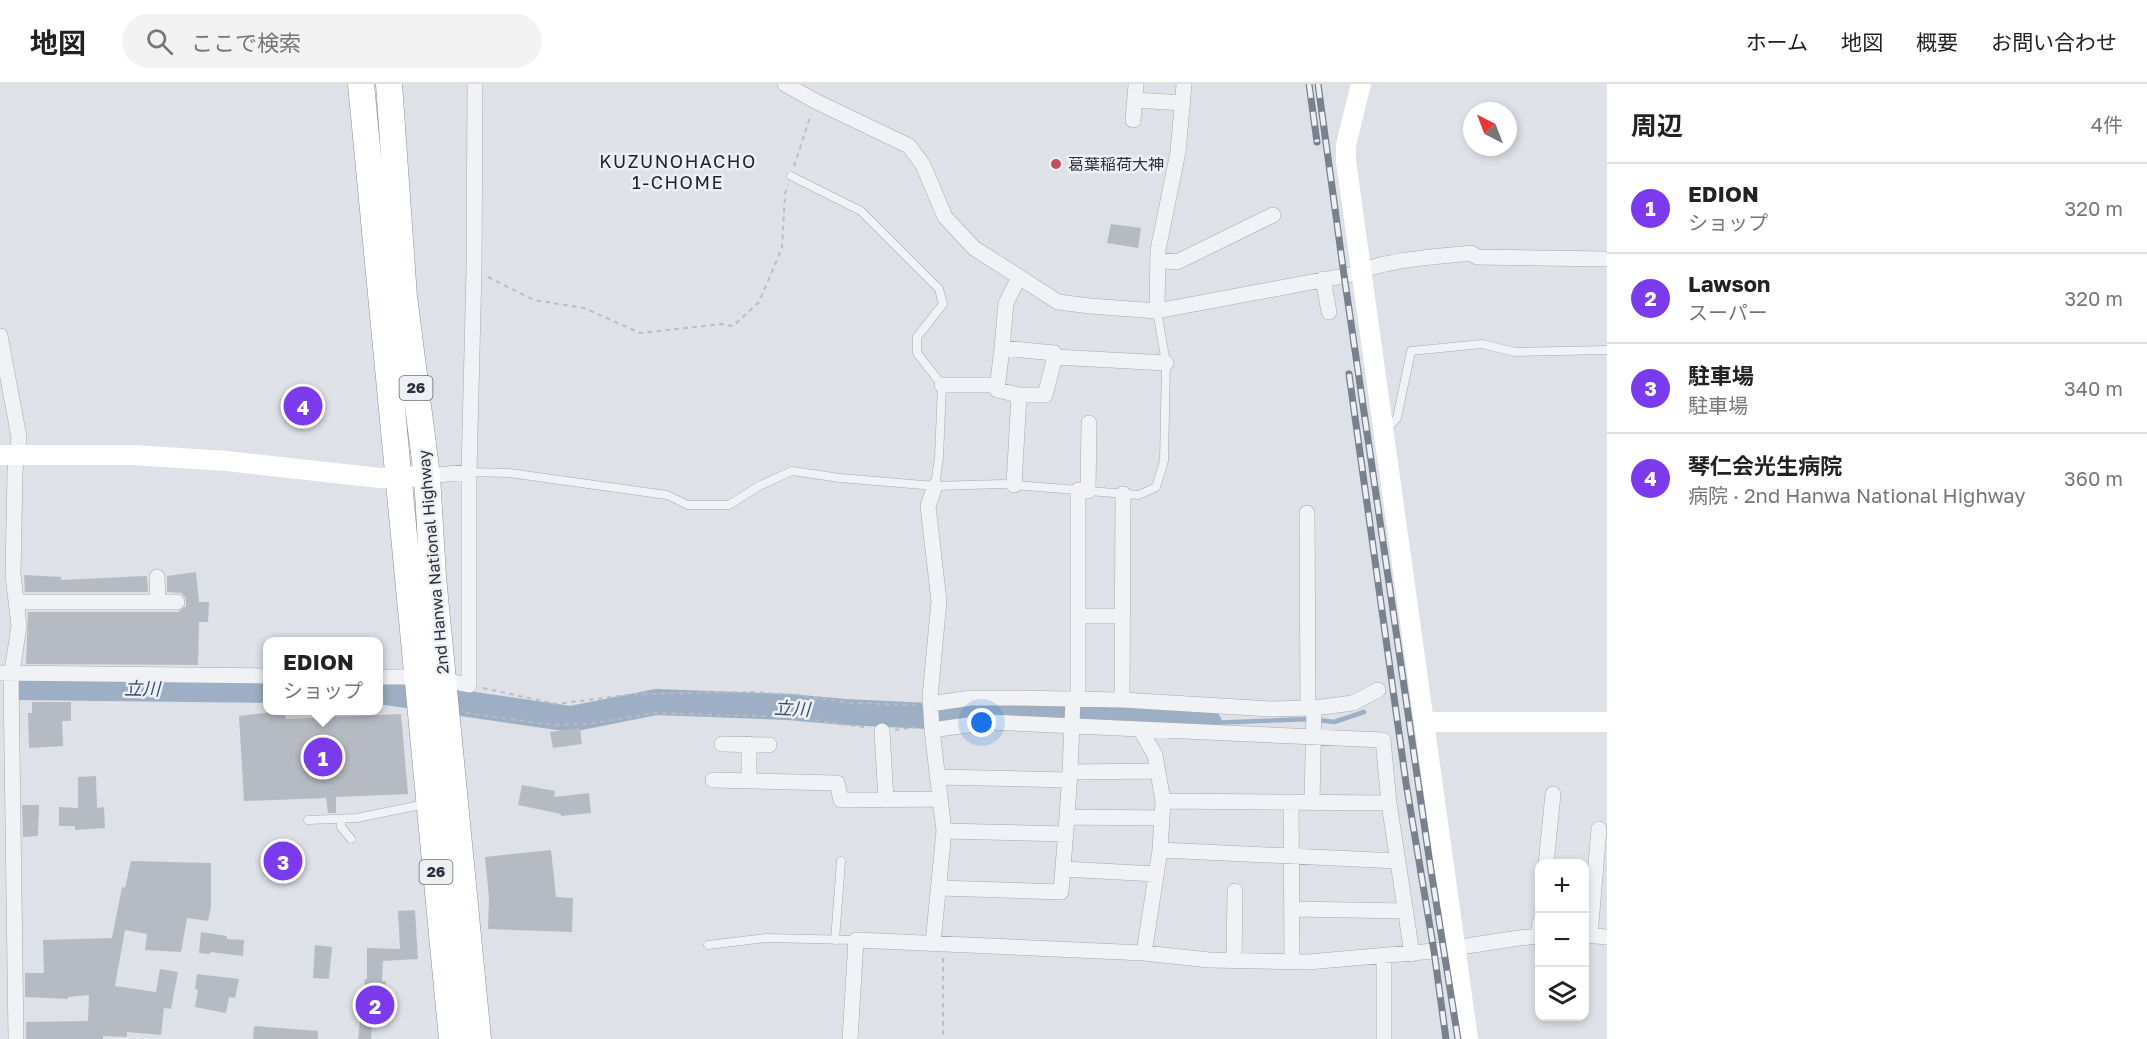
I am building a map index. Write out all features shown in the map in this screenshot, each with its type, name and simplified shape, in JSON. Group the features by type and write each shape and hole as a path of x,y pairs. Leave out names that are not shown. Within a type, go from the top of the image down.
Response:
{"highway":[{"name":"2nd Hanwa National Highway","path":"361,84 452,1039"},
{"name":"2nd Hanwa National Highway","path":"389,84 404,297 427,476 433,577 478,1039"}],"street":[{"path":"445,697 468,685 469,472 476,84"},
{"path":"785,84 909,146 922,165 945,217 974,248 1058,302 1157,311 1354,274 1405,261 1471,253 1477,257 1607,259"},
{"path":"1157,311 1158,260 1178,152 1184,84"},
{"path":"1361,84 1346,145 1346,161 1468,1039"},
{"path":"1133,120 1135,92 1183,103"},
{"path":"1158,260 1177,262 1273,215"},
{"path":"1002,348 1054,353 1055,357 1045,395 1019,395 997,390 1006,303 1019,277"},
{"path":"1323,279 1329,312"},
{"path":"0,336 19,437 9,455 15,472 13,575 20,626 8,674 11,695 16,1039"},
{"path":"1055,357 1166,363"},
{"path":"942,385 997,385"},
{"path":"1014,485 1019,395"},
{"path":"939,888 1061,892 1075,700 1083,491 1089,423"},
{"path":"9,455 156,457 226,461 380,478 469,472"},
{"path":"934,486 928,506 939,601 930,705 944,831 939,888 938,943"},
{"path":"1122,700 1123,494"},
{"path":"1307,513 1313,733 1312,802"},
{"path":"157,578 158,602"},
{"path":"16,602 79,609 177,602"},
{"path":"1078,616 1123,616"},
{"path":"8,674 263,676"},
{"path":"383,678 418,689"},
{"path":"930,705 970,698 1122,700 1271,709 1312,709 1353,703 1378,690"},
{"path":"1144,953 1160,850 1163,801 1155,755 1143,727 1145,703"},
{"path":"932,727 989,722 1073,723 1313,733 1383,740 1389,803 1412,954"},
{"path":"1425,722 1607,722"},
{"path":"882,731 886,800"},
{"path":"722,744 769,745"},
{"path":"749,744 749,781"},
{"path":"937,777 1070,776 1158,771"},
{"path":"714,780 837,783 841,800 940,799"},
{"path":"1546,859 1553,794"},
{"path":"1163,801 1389,803"},
{"path":"1292,802 1292,962"},
{"path":"1067,818 1162,818"},
{"path":"1589,917 1599,829"},
{"path":"944,831 1066,834"},
{"path":"1160,850 1398,861"},
{"path":"1063,869 1156,874"},
{"path":"1234,960 1235,891"},
{"path":"1292,909 1406,911"},
{"path":"850,1039 856,940 1292,962 1412,954 1535,932"},
{"path":"1589,935 1607,937"},
{"path":"1384,957 1384,1039"}],"lane":[{"path":"791,176 861,211 939,289 943,304 917,337 917,353 942,385 939,457 934,486"},
{"path":"469,472 509,474 667,495 688,505 729,505 759,486 792,471 840,478 934,486 1014,485 1139,495 1156,487 1164,461 1166,363 1157,311"},
{"path":"1383,432 1397,418 1411,351 1482,344 1515,352 1607,350"},
{"path":"308,820 357,819 429,803"},
{"path":"341,820 341,827 351,839"},
{"path":"835,940 841,861"},
{"path":"708,945 766,938 856,940"}],"path":[{"path":"474,270 534,300 584,308 640,333 721,324 733,326 759,302 782,249 785,194 815,101"},
{"path":"468,685 556,704 635,694 739,692 798,695 852,704 930,705"},
{"path":"445,697 553,725 588,724 655,713 793,717 882,731 932,727"},
{"path":"938,943 943,1039"}],"building":[{"path":"1111,224 1141,228 1138,248 1107,243"},
{"path":"196,572 199,602 209,602 208,622 199,622 198,665 26,664 28,612 178,612 186,606 186,598 181,593 167,592 167,576"},
{"path":"24,575 61,577 61,580 145,576 148,592 25,592"},
{"path":"32,702 71,702 71,721 62,721 63,746 29,748 28,713 32,713"},
{"path":"263,713 285,715 286,719 401,714 408,794 336,797 336,813 328,813 326,798 244,801 239,716"},
{"path":"580,728 582,744 553,748 550,732"},
{"path":"96,776 97,808 104,807 105,828 75,830 75,826 59,826 59,807 78,808 78,777"},
{"path":"522,785 555,791 554,797 589,793 591,813 561,816 561,814 518,805"},
{"path":"22,805 39,805 38,836 23,837"},
{"path":"551,850 556,897 573,898 572,932 488,929 489,898 485,857"},
{"path":"131,861 211,863 211,907 208,921 187,918 181,952 145,950 147,934 125,930 115,986 156,992 160,969 178,972 171,1009 164,1008 161,1035 127,1032 127,1037 103,1036 103,1039 26,1039 26,1022 88,1021 89,995 68,997 68,999 25,997 25,973 44,973 43,940 112,938 122,887 125,888"},
{"path":"415,910 418,959 383,961 382,981 386,981 382,1021 372,1020 371,1039 358,1039 365,979 367,979 367,948 400,949 398,911"},
{"path":"201,932 227,936 227,939 244,940 243,956 199,953"},
{"path":"315,945 332,947 329,979 313,978"},
{"path":"197,974 239,979 235,998 229,997 226,1013 195,1007 198,990 195,989"},
{"path":"254,1026 318,1031 318,1039 253,1039"}],"waterway":[{"name":"立川","path":"17,687 263,690"},
{"name":"立川","path":"383,692 571,719 656,702 929,716 968,710 1123,715 1209,723"},
{"path":"1209,723 1311,719 1334,722 1364,712"}],"railway":[{"path":"1309,84 1317,142"},
{"path":"1318,84 1430,864 1458,1039"},
{"path":"1349,374 1406,783 1446,1039"}],"place":[{"name":"葛葉稲荷大神","path":"1056,164"},
{"name":"琴仁会光生病院","path":"303,406"},
{"name":"EDION","path":"323,757"},
{"name":"駐車場","path":"283,861"},
{"name":"Lawson","path":"375,1005"}],"district":[{"name":"KUZUNOHACHO 1-CHOME","path":"678,172"}]}
